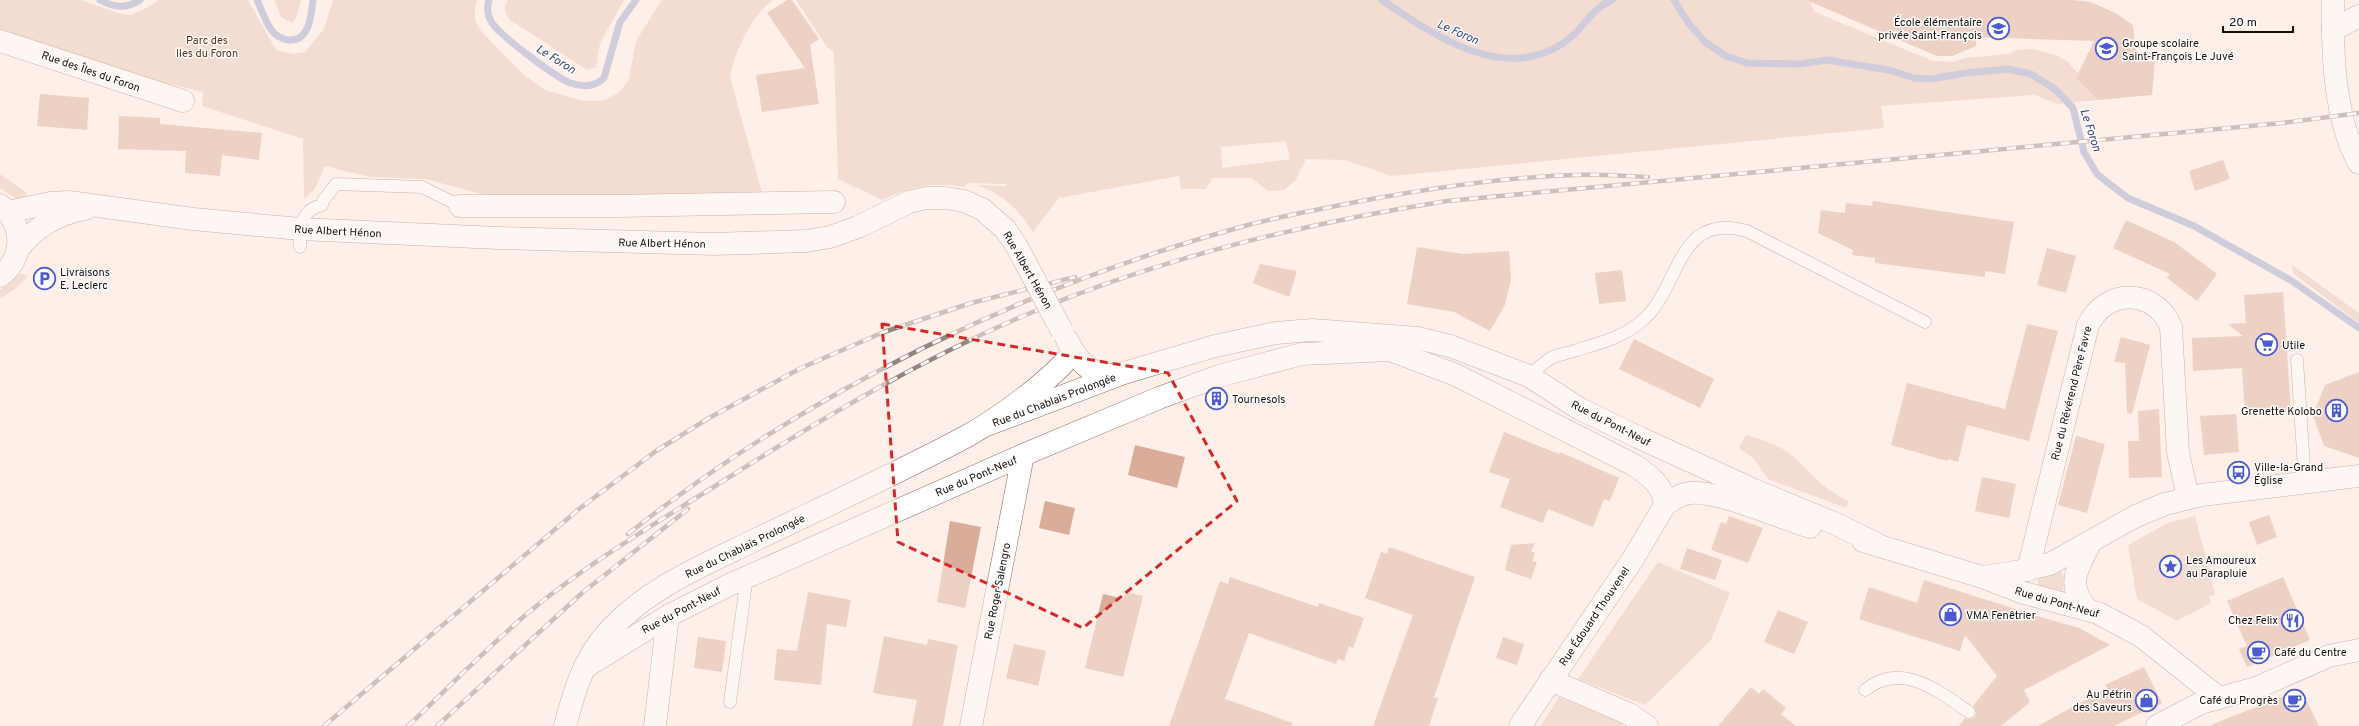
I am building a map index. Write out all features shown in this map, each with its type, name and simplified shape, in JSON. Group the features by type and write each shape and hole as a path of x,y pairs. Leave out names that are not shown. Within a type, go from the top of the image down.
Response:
{"street":[{"path":"2332,0 2333,30 2342,121 2348,141 2359,163"},
{"path":"2333,30 2359,16"},
{"name":"Rue des Îles du Foron","path":"0,41 183,101"},
{"name":"Rue Albert Hénon","path":"18,249 18,233 4,209 60,202 78,202 102,207 209,221 300,238 631,242 786,242 806,241 838,235 908,202 935,197 954,199 982,209 1005,229 1016,245 1073,352 1085,366 1095,372 1112,375 1124,373"},
{"path":"460,206 617,206 834,202"},
{"name":"Rue Albert Hénon","path":"0,276 11,265 18,249 30,235 49,221 72,212 102,207"},
{"name":"Rue du Révérend Père Favre","path":"2028,570 2088,324 2096,311 2113,300 2126,298 2146,301 2160,309 2170,327 2178,452 2188,498"},
{"name":"Rue du Pont-Neuf","path":"1124,373 1215,346 1276,333 1312,330 1404,336 1433,341 1529,376 1580,409 1640,438 1754,490 1836,524 1877,544"},
{"name":"Rue du Pont-Neuf","path":"1339,332 1456,374 1644,471 1662,490 1665,505 1688,494 1714,495 1825,532 1877,544 1982,577 2024,593 2086,608 2141,636 2219,698"},
{"name":"Rue du Pont-Neuf","path":"584,668 668,616 747,576 1023,455 1183,389 1252,366 1302,354 1390,350"},
{"name":"Rue du Chablais Prolongée","path":"984,426 1054,374 1073,352"},
{"name":"Rue du Chablais Prolongée","path":"565,726 575,689 584,668 611,629 651,595 666,586 984,426 1124,373"},
{"path":"1511,403 1514,381 1529,376"},
{"name":"Rue Roger Salengro","path":"971,726 1023,455"},
{"path":"1982,577 2028,570 2050,564 2147,510 2188,498 2359,476"},
{"name":"Rue Édouard Thouvenel","path":"1520,726 1633,559 1665,505"},
{"path":"2086,608 2076,592 2075,579 2078,567 2091,541"},
{"path":"655,726 668,616"},
{"path":"2157,726 2194,706 2256,688 2333,655 2359,650"},
{"path":"1550,680 1629,714 1647,726"}],"lane":[{"path":"300,238 308,211 322,205 323,201 336,184 422,187 460,206"},
{"path":"1529,376 1554,357 1613,339 1636,326 1653,309 1689,244 1716,228 1735,227 1747,231 1925,322"},
{"path":"2297,360 2305,483"},
{"name":"Rue du Révérend Père Favre","path":"2024,593 2028,570"},
{"path":"730,702 747,576"},
{"path":"1865,690 1886,678 1901,677 1920,683 1969,712"}],"highlighted area":[{"path":"882,324 1168,373 1237,501 1083,628 898,542"}],"green space":[{"name":"Parc des Iles du Foron","path":"0,0 80,0 118,13 130,15 141,11 159,0 248,0 276,50 294,54 305,52 324,29 333,0 478,0 475,7 475,20 481,31 523,74 545,90 584,101 601,101 619,93 629,79 636,41 662,0 773,0 758,15 745,35 732,67 730,77 763,196 488,196 426,179 370,177 325,166 314,190 304,199 303,139 202,106 203,92 57,57 0,35"},
{"path":"274,0 301,0 296,18 292,23 282,18"},
{"path":"508,0 624,0 600,43 596,67 587,70 509,19 505,10 505,5"},
{"path":"796,0 1803,0 1810,2 1815,12 1933,61 1955,62 1964,58 2009,54 2017,50 2034,49 2055,55 2067,61 2078,73 2076,78 2098,100 2057,104 2035,95 1881,106 1884,128 1392,176 1345,160 1306,159 1295,181 1284,190 1268,191 1251,178 1212,178 1206,189 1181,189 1179,176 1059,198 1033,232 1016,210 1002,197 976,185 1007,186 1006,184 967,183 964,187 953,185 922,186 882,200 838,179 834,52 827,47","holes":["1286,141 1290,159 1222,168 1221,147"]},
{"path":"0,174 27,193 24,198 16,199 0,188"},
{"path":"2292,265 2359,313 2359,323 2293,273"},
{"path":"21,273 27,276 25,280 15,289 0,298 0,290"},
{"path":"1746,435 1771,443 1789,453 1826,487 1840,497 1849,501 1846,508 1768,479 1754,459 1739,448"},
{"path":"2195,516 2215,594 2209,597 2211,603 2177,621 2137,599 2128,545 2168,523"},
{"path":"1658,562 1730,593 1711,640 1645,705 1578,679"},
{"path":"2059,569 2064,577 2063,593 2038,585 2038,576"},
{"path":"1559,697 1617,721 1624,726 1541,726"}],"building":[{"path":"787,0 792,0 819,39 810,45 819,104 762,112 756,75 805,68 767,13"},
{"name":"Groupe scolaire Saint-François Le Juvé","path":"1806,0 2072,0 2091,2 2117,14 2133,25 2137,62 2155,61 2152,95 2098,100 2076,78 2094,41 1976,37 1976,46 1952,56 1937,56"},
{"path":"40,94 89,98 87,130 37,126"},
{"path":"119,116 160,118 160,124 262,133 259,160 222,155 220,176 185,173 186,151 118,149"},
{"path":"2223,160 2230,179 2195,191 2189,171"},
{"path":"1873,201 2014,222 2005,274 1985,271 1985,277 1875,263 1875,258 1852,255 1853,250 1818,233 1821,210 1845,213 1846,203 1872,206"},
{"path":"2126,220 2174,242 2217,274 2197,301 2167,278 2170,274 2113,248"},
{"path":"1417,247 1463,254 1509,251 1511,280 1505,305 1490,331 1454,312 1407,304"},
{"path":"2047,248 2076,256 2066,293 2037,285"},
{"path":"1260,264 1297,271 1289,297 1253,283"},
{"path":"1622,270 1626,301 1599,304 1595,273"},
{"name":"Utile","path":"2283,292 2291,411 2245,414 2242,368 2193,371 2192,338 2243,336 2228,324 2246,323 2244,295"},
{"path":"2027,324 2058,331 2029,441 1967,425 1958,462 1948,459 1947,461 1891,445 1907,383 2005,409"},
{"path":"2121,337 2150,345 2132,414 2127,413 2125,363 2114,362"},
{"path":"1634,339 1714,379 1700,408 1619,369"},
{"name":"Grenette Kolobo","path":"2359,372 2359,458 2324,446 2313,415 2325,385"},
{"path":"2159,409 2162,477 2129,478 2128,441 2139,441 2138,411"},
{"path":"2236,414 2239,452 2204,455 2200,416"},
{"path":"1504,432 1559,454 1560,452 1619,478 1610,501 1604,499 1593,527 1548,509 1543,523 1500,507 1510,479 1489,472"},
{"path":"2076,436 2105,444 2087,513 2058,505"},
{"path":"1135,445 1185,457 1177,488 1128,475"},
{"path":"1982,477 2016,484 2009,518 1975,511"},
{"path":"1045,501 1075,508 1069,535 1039,528"},
{"path":"2269,515 2277,537 2257,545 2249,522"},
{"path":"1729,516 1763,528 1748,563 1711,550 1721,522 1726,524"},
{"path":"950,521 981,527 965,608 937,602"},
{"path":"1535,543 1531,551 1535,553 1532,561 1537,562 1531,579 1505,570 1511,545"},
{"path":"1389,547 1475,577 1434,697 1438,698 1429,726 1373,726 1413,615 1365,598 1381,552 1387,554"},
{"path":"1687,548 1722,560 1715,580 1680,569"},
{"path":"1230,577 1318,607 1319,603 1364,618 1353,648 1349,646 1344,661 1338,659 1336,664 1249,633 1225,699 1293,723 1292,726 1169,726 1220,581 1228,584"},
{"path":"2283,577 2310,640 2247,667 2239,649 2247,646 2227,601"},
{"path":"1924,580 2079,628 2110,645 2024,690 2030,702 2001,726 1959,726 1965,718 1969,719 1975,717 1976,712 1973,706 1997,676 1965,635 1960,651 1859,619 1869,587 1917,603"},
{"path":"808,592 851,600 846,627 827,624 821,685 774,680 777,649 797,651"},
{"path":"1126,592 1143,596 1123,677 1085,668 1103,594 1124,599"},
{"path":"1778,610 1808,622 1794,654 1764,642"},
{"path":"884,636 927,645 928,639 958,645 943,726 912,726 917,700 873,693"},
{"path":"698,637 726,641 722,672 694,668"},
{"path":"1503,637 1524,644 1517,665 1496,658"},
{"path":"1014,644 1046,651 1038,686 1006,678"},
{"path":"2144,667 2162,703 2114,726 2038,726 2107,688 2105,685"},
{"path":"1751,687 1759,694 1763,689 1786,708 1781,714 1796,726 1718,726"},
{"path":"2301,689 2319,726 2211,726 2211,725"}],"waterway":[{"name":"Le Foron","path":"100,0 116,6 130,5 140,0"},
{"name":"Le Foron","path":"257,0 271,30 279,37 288,40 301,37 305,32 310,20 313,0"},
{"name":"Le Foron","path":"489,0 488,9 491,21 506,37 552,73 570,83 584,86 592,85 604,78 620,22 636,0"},
{"name":"Le Foron","path":"1382,0 1423,27 1445,39 1468,49 1491,56 1515,58 1539,55 1562,44 1569,39 1598,9 1612,0"},
{"name":"Le Foron","path":"1674,0 1689,24 1705,42 1726,56 1747,63 1799,64 1827,60 1889,70 1914,78 1931,79 1966,73 2008,69 2031,74 2056,90 2073,108 2084,152 2097,174 2107,182 2128,198 2194,226 2292,281 2359,328"}],"railway":[{"path":"408,726 498,640 553,593 603,557 802,432 874,390 985,333 1074,295 1179,260 1285,232 1393,210 1447,201 2282,123 2359,113"},
{"path":"628,534 698,482 770,434 845,389 922,348 1001,312 1082,279 1165,250 1248,225 1351,203 1407,193 1520,178 1576,175 1648,177"},
{"path":"324,726 579,509 656,451 709,418 801,368 884,332 971,303 1075,277"},
{"path":"437,726 582,593 688,509"}],"place":[{"name":"École élémentaire privée Saint-François","path":"1998,28"},
{"name":"Groupe scolaire Saint-François Le Juvé","path":"2106,49"},
{"name":"Livraisons E. Leclerc","path":"44,278"},
{"name":"Utile","path":"2267,345"},
{"name":"Tournesols","path":"1216,399"},
{"name":"Grenette Kolobo","path":"2337,411"},
{"name":"Ville-la-Grand Église","path":"2239,473"},
{"name":"Les Amoureux au Parapluie","path":"2170,566"},
{"name":"VMA Fenêtrier","path":"1950,615"},
{"name":"Chez Felix","path":"2293,620"},
{"name":"Café du Centre","path":"2258,652"},
{"name":"Au Pétrin des Saveurs","path":"2147,700"},
{"name":"Café du Progrès","path":"2294,700"}]}
